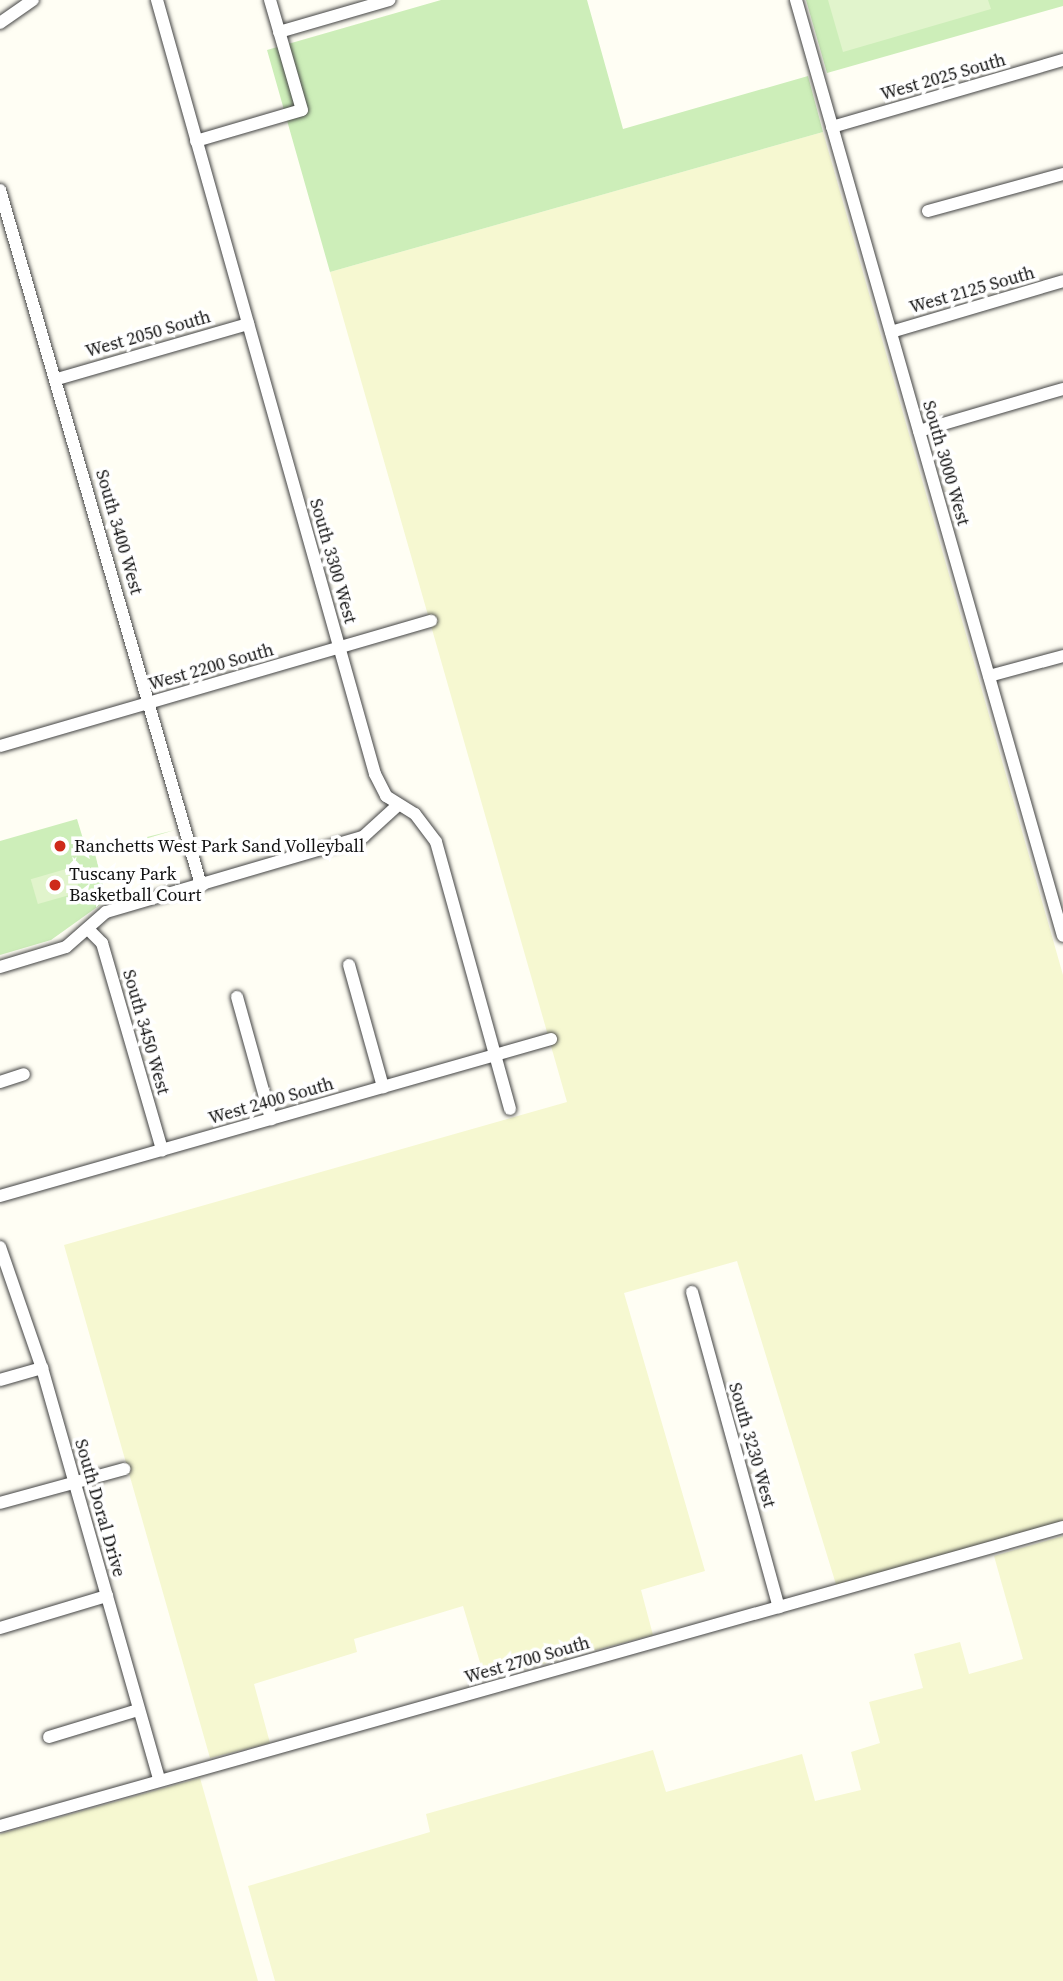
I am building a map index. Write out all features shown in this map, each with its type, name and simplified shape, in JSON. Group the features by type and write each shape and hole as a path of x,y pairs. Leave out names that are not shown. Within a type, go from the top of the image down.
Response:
{"street":[{"name":"South 3300 West","path":"157,0 374,774 398,804 427,826 436,842 510,1109"},
{"path":"196,141 302,110 270,0"},
{"path":"279,32 390,0"},
{"name":"South 3000 West","path":"796,0 1063,936"},
{"path":"0,23 24,2"},
{"name":"West 2025 South","path":"832,127 1063,60"},
{"path":"928,211 1063,174"},
{"name":"South 3400 West","path":"0,190 57,379 201,884"},
{"name":"West 2125 South","path":"891,332 1063,281"},
{"name":"West 2050 South","path":"57,379 248,324"},
{"path":"919,431 1063,389"},
{"name":"West 2200 South","path":"0,746 431,621"},
{"path":"989,676 1063,656"},
{"path":"0,967 66,947 106,912 363,837 398,804"},
{"name":"South 3450 West","path":"88,929 102,943 162,1150"},
{"path":"349,965 383,1087"},
{"path":"237,997 271,1119"},
{"name":"West 2400 South","path":"0,1196 551,1039"},
{"path":"0,1082 24,1074"},
{"name":"South Doral Drive","path":"0,1247 41,1368 159,1780"},
{"name":"South 3230 West","path":"692,1292 779,1607"},
{"path":"0,1380 41,1368"},
{"path":"0,1503 124,1469"},
{"name":"West 2700 South","path":"0,1826 1063,1527"},
{"path":"0,1628 107,1596"},
{"path":"49,1737 138,1710"}],"green space":[{"path":"441,0 587,0 623,129 808,76 823,132 330,272 267,50"},
{"path":"806,0 1063,0 1063,6 827,73"},
{"path":"828,0 988,0 991,9 843,52"},
{"path":"823,132 1063,975 1063,1523 838,1591 737,1261 624,1293 705,1571 641,1590 653,1635 485,1679 463,1606 354,1639 357,1652 254,1684 270,1743 210,1758 64,1245 567,1102 330,272"},
{"path":"77,819 87,852 175,830 95,854 107,900 51,940 0,955 0,841"},
{"name":"Tuscany Park Basketball Court","path":"73,867 80,892 38,904 31,879"},
{"path":"1063,1536 1063,1981 275,1981 248,1886 430,1832 426,1814 653,1750 666,1792 802,1754 815,1801 861,1790 851,1752 880,1743 869,1702 923,1688 914,1654 960,1642 969,1674 1023,1659 994,1556"},
{"path":"200,1778 258,1981 0,1981 0,1834"}],"place":[{"name":"Ranchetts West Park Sand Volleyball","path":"60,846"},
{"name":"Tuscany Park Basketball Court","path":"55,885"}]}
